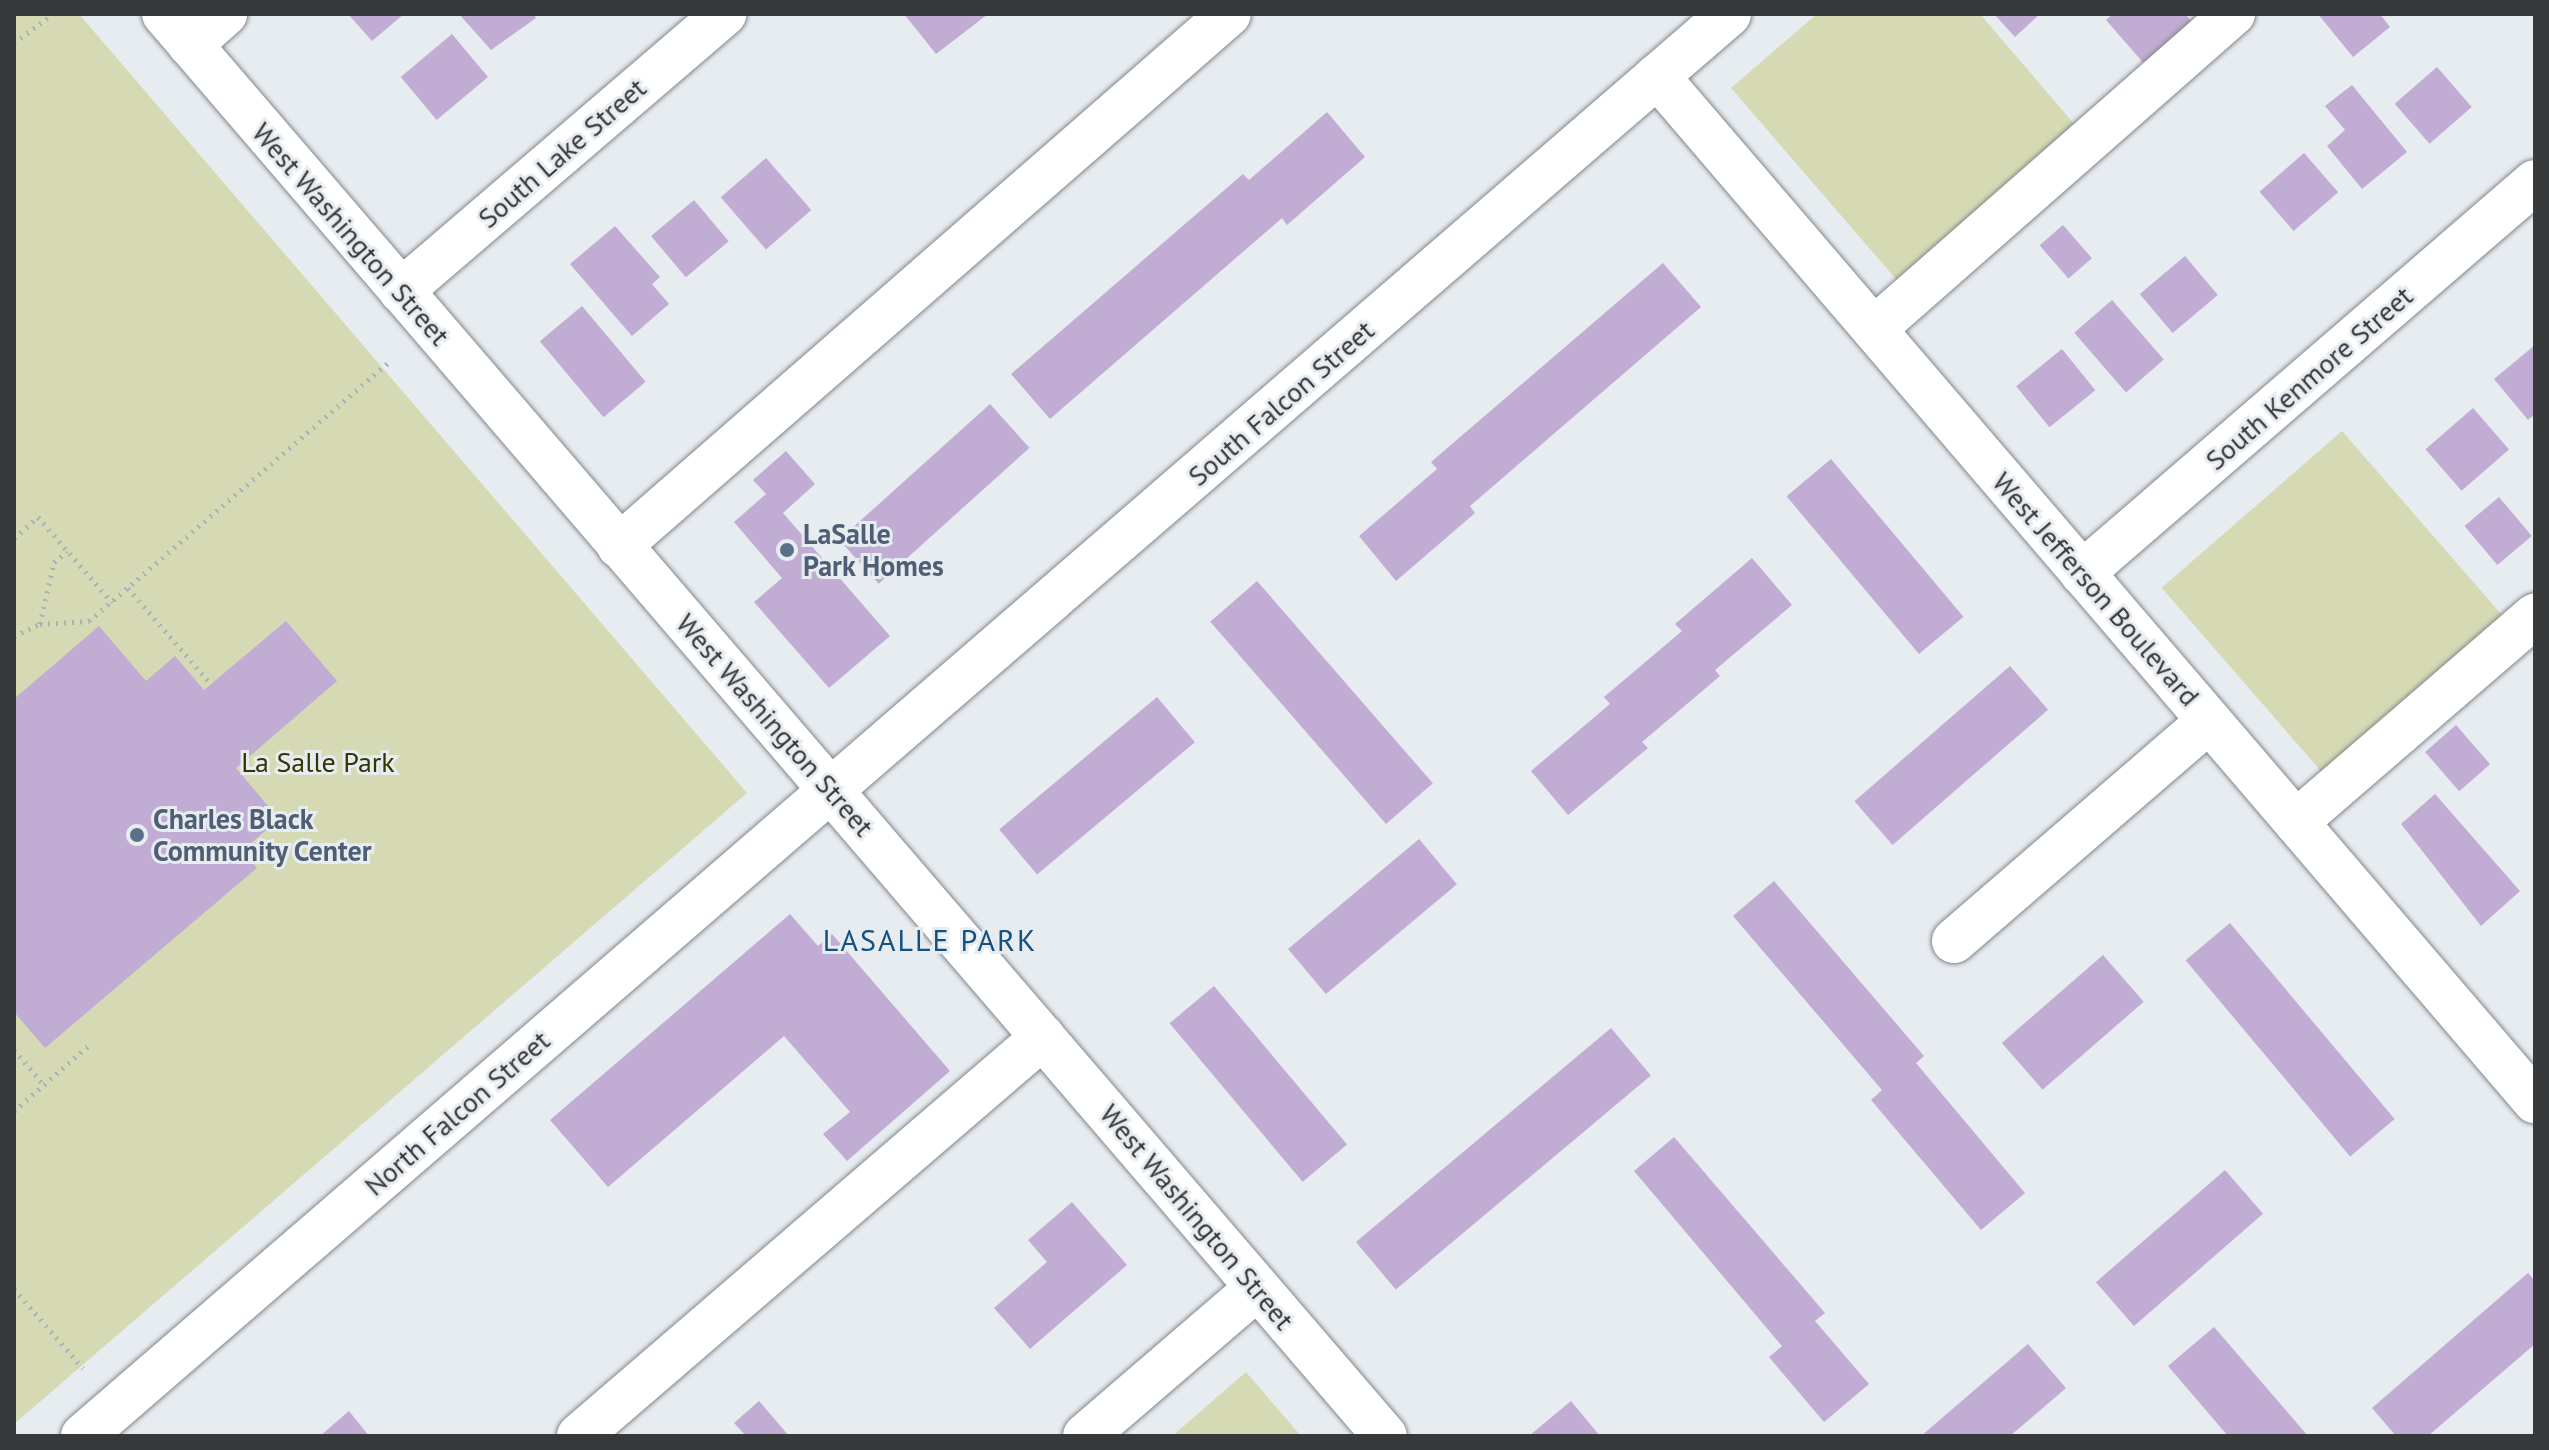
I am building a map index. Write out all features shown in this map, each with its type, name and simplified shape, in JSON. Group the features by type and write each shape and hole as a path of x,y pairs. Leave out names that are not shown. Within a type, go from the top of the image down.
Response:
{"street":[{"path":"177,29 225,14"},
{"name":"South Lake Street","path":"401,291 724,14"},
{"path":"619,546 1229,14"},
{"name":"South Falcon Street","path":"831,789 1729,14"},
{"path":"1874,329 2233,14"},
{"name":"West Washington Street","path":"177,29 1385,1436"},
{"name":"West Jefferson Boulevard","path":"1657,76 2296,822 2526,1074"},
{"name":"South Kenmore Street","path":"2082,573 2535,182"},
{"path":"2296,822 2535,616"},
{"path":"1954,941 2209,721"},
{"name":"North Falcon Street","path":"83,1436 831,789"},
{"path":"579,1436 1043,1037"},
{"path":"1085,1436 1257,1288"}],"path":[{"path":"14,43 53,14"},
{"path":"14,636 40,624 89,621 388,363"},
{"path":"14,538 38,517 112,602"},
{"path":"40,624 54,562 67,551"},
{"path":"128,588 211,684"},
{"path":"14,1111 89,1045"},
{"path":"14,1050 44,1085"},
{"path":"14,1289 83,1368"}],"green space":[{"name":"La Salle Park","path":"14,14 79,14 747,793 14,1424"},
{"path":"1817,14 1980,14 2081,132 1902,286 1731,88"},
{"path":"2342,431 2507,621 2327,778 2162,588"},
{"path":"1246,1372 1301,1436 1172,1436"}],"building":[{"path":"348,14 404,14 372,41"},
{"path":"459,14 533,14 536,18 491,50"},
{"path":"904,14 988,14 936,54"},
{"path":"1994,14 2040,14 2015,37"},
{"path":"2113,14 2185,14 2195,25 2147,67 2106,20"},
{"path":"2318,14 2380,14 2390,27 2353,57"},
{"path":"452,34 488,77 437,120 401,77"},
{"path":"2437,67 2472,107 2430,144 2395,104"},
{"path":"2352,85 2407,152 2362,189 2327,146 2345,130 2325,106"},
{"path":"1327,112 1365,157 1287,225 1282,218 1050,419 1011,374 1243,174 1249,180"},
{"path":"2304,153 2338,192 2294,231 2259,192"},
{"path":"766,158 811,210 766,249 721,197"},
{"path":"694,200 729,241 686,277 651,236"},
{"path":"2063,225 2092,258 2068,279 2040,245"},
{"path":"615,226 660,277 652,284 669,304 632,336 570,264"},
{"path":"2185,256 2218,295 2173,333 2140,294"},
{"path":"1663,263 1701,307 1470,506 1475,513 1396,581 1359,536 1437,469 1431,462"},
{"path":"2112,300 2164,360 2126,392 2074,333"},
{"path":"582,306 646,382 604,417 540,341"},
{"path":"2535,345 2535,414 2528,420 2494,379"},
{"path":"2062,349 2095,390 2050,427 2016,386"},
{"path":"990,404 1029,448 879,584 839,540"},
{"path":"2473,408 2509,450 2462,491 2425,449"},
{"name":"LaSalle Park Homes","path":"786,451 815,484 783,513 890,636 829,688 754,602 782,578 734,522 766,494 753,480"},
{"path":"1831,459 1963,617 1919,654 1787,496"},
{"path":"2499,497 2532,536 2497,565 2465,526"},
{"path":"1752,558 1792,605 1715,670 1720,676 1642,742 1648,748 1568,815 1531,771 1610,704 1604,697 1682,631 1675,624"},
{"path":"1257,581 1433,783 1386,824 1210,622"},
{"name":"Charles Black Community Center","path":"286,621 337,681 236,768 279,819 242,851 257,868 45,1048 14,1012 14,699 99,626 146,681 175,656 204,690"},
{"path":"2010,666 2048,710 1893,845 1855,801"},
{"path":"1157,697 1195,742 1037,875 999,829"},
{"path":"2456,725 2490,764 2459,791 2425,752"},
{"path":"2435,794 2520,891 2481,926 2401,824"},
{"path":"1419,839 1457,884 1326,994 1288,949"},
{"path":"1774,881 1924,1056 1916,1063 2025,1193 1981,1230 1871,1100 1882,1090 1733,916"},
{"path":"790,914 818,946 832,934 950,1071 847,1161 823,1134 850,1112 784,1036 608,1187 550,1120"},
{"path":"2230,923 2395,1119 2350,1156 2186,960"},
{"path":"2103,955 2144,1002 2043,1090 2002,1043"},
{"path":"1214,986 1347,1145 1303,1182 1170,1023"},
{"path":"1611,1028 1651,1075 1396,1290 1356,1242"},
{"path":"1674,1137 1825,1313 1815,1321 1869,1384 1824,1422 1769,1357 1782,1346 1634,1171"},
{"path":"2225,1170 2263,1214 2134,1326 2096,1282"},
{"path":"1072,1202 1127,1265 1030,1349 994,1308 1047,1262 1028,1240"},
{"path":"2528,1273 2535,1281 2535,1344 2428,1436 2396,1436 2372,1408"},
{"path":"2214,1327 2308,1436 2228,1436 2168,1366"},
{"path":"2028,1344 2066,1388 2010,1436 1921,1436"},
{"path":"759,1401 789,1436 746,1436 734,1423"},
{"path":"1571,1401 1600,1436 1529,1436"},
{"path":"349,1411 369,1436 320,1436"}],"place":[{"name":"LaSalle Park Homes","path":"787,550"},
{"name":"Charles Black Community Center","path":"137,835"}],"district":[{"name":"LASALLE PARK","path":"930,940"}]}
